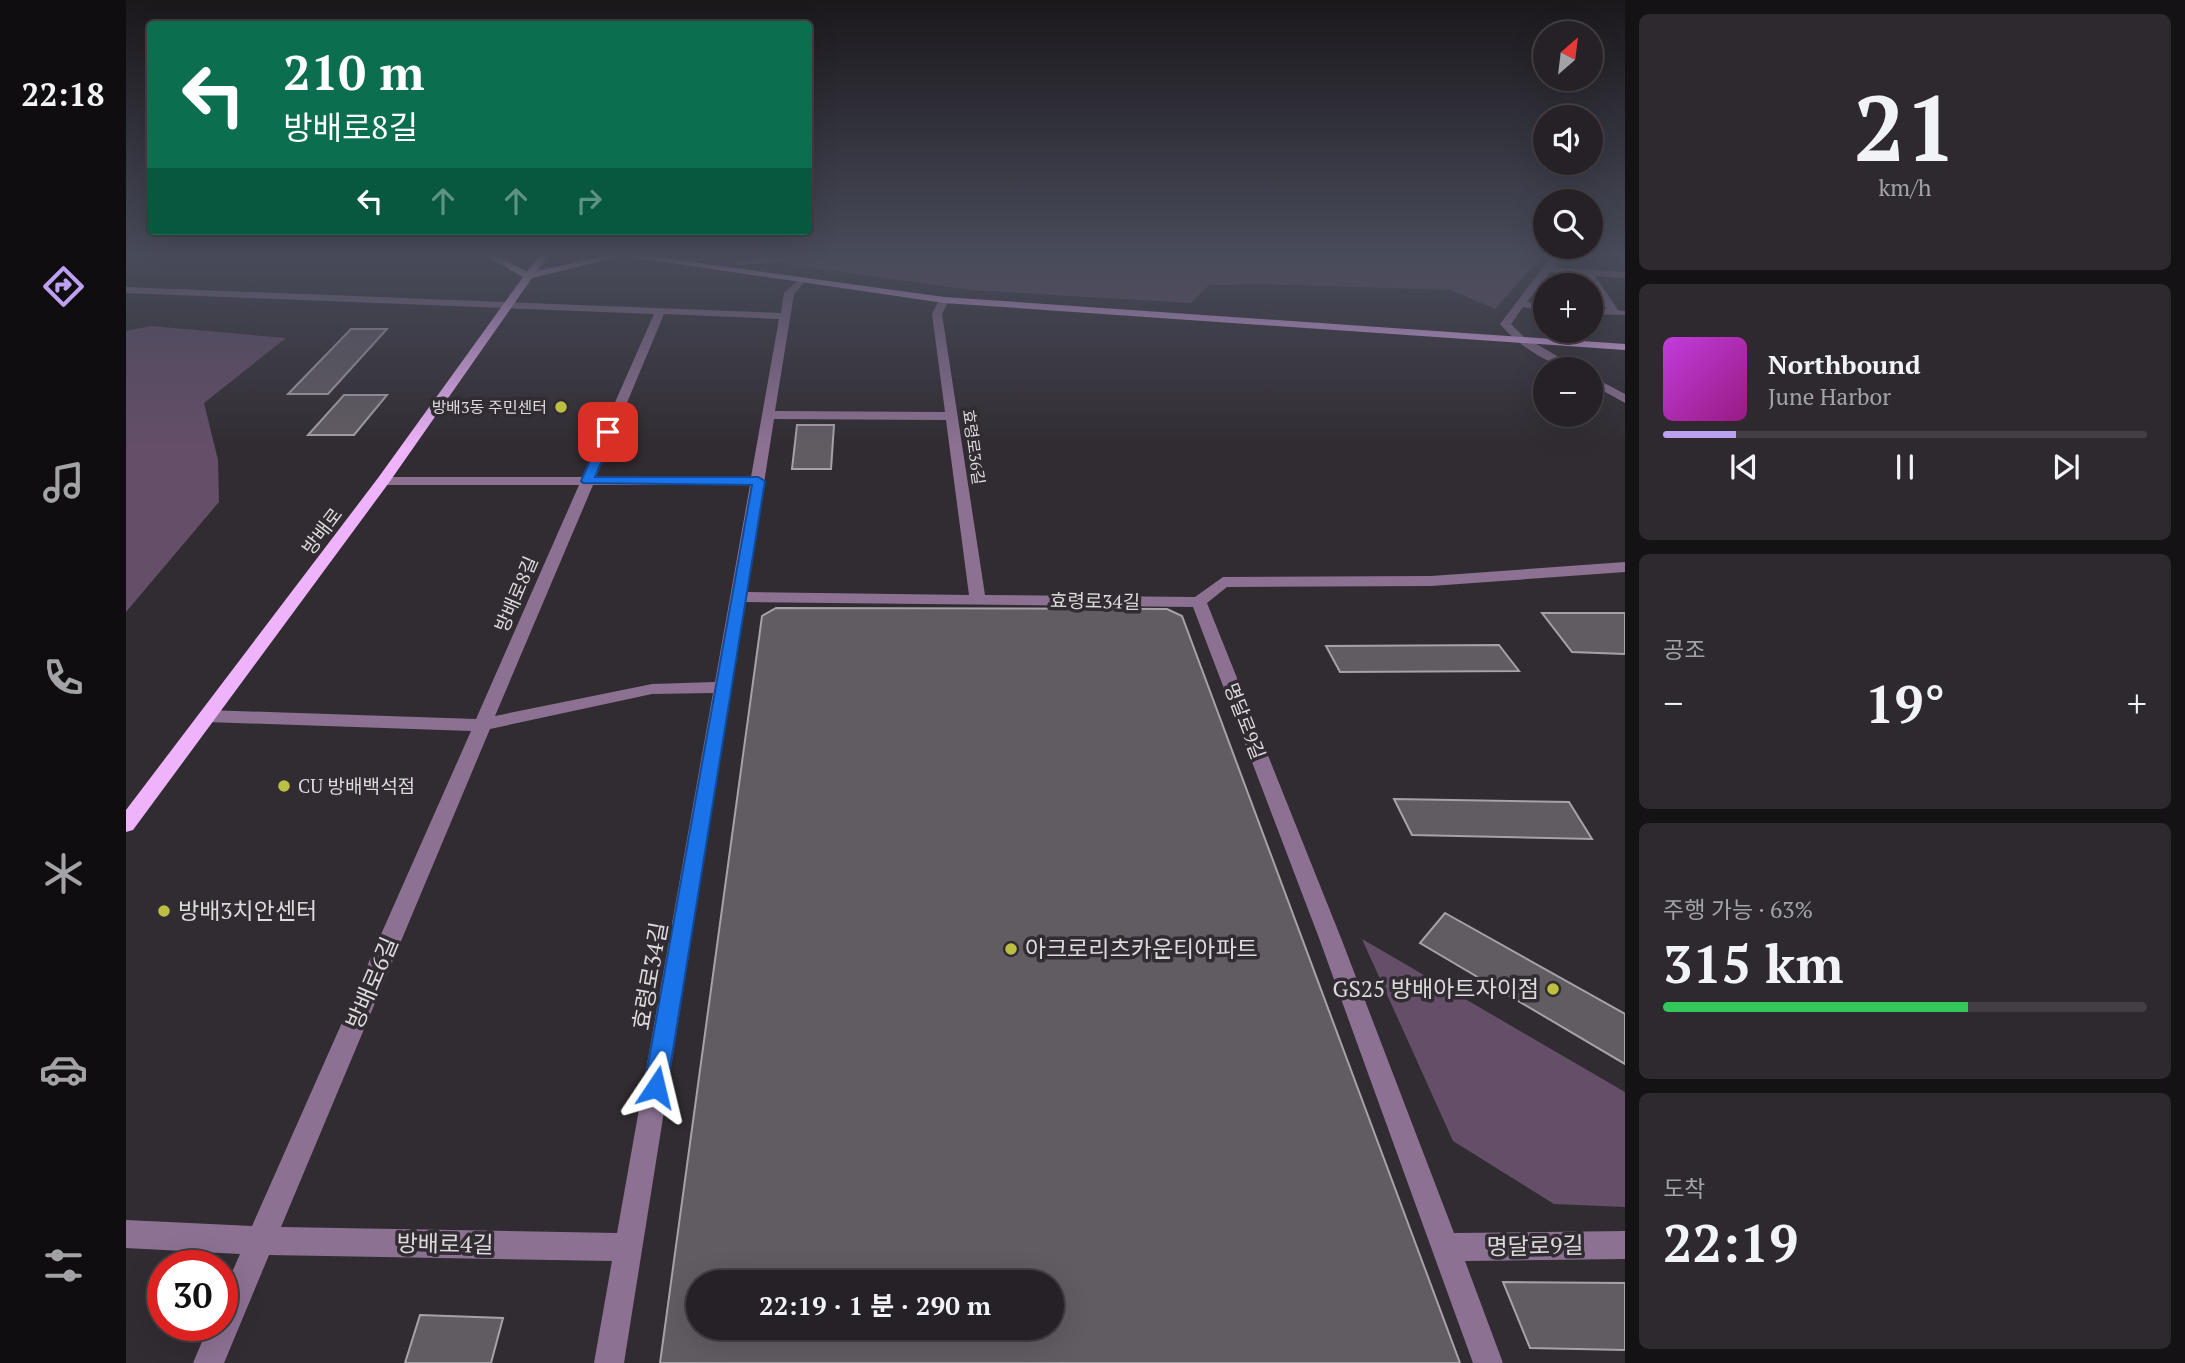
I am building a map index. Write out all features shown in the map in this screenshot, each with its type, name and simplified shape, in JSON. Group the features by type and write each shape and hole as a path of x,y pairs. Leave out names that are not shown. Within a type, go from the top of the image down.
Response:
{"main road":[{"name":"방배로","path":"126,825 383,481 496,320"},
{"path":"1241,320 1625,347"}],"street":[{"name":"방배로8길","path":"483,724 657,320"},
{"name":"효령로34길","path":"609,1363 785,320"},
{"name":"효령로36길","path":"938,320 978,600"},
{"path":"1508,320 1505,324 1520,338 1552,357"},
{"path":"1603,386 1625,399"},
{"path":"769,415 952,416"},
{"path":"383,481 758,481"},
{"path":"1199,602 1223,582 1431,581 1625,567"},
{"name":"효령로34길","path":"739,597 1199,602"},
{"name":"명달로9길","path":"1199,602 1325,925 1488,1363"},
{"path":"207,716 483,724 652,689 724,687"},
{"name":"방배로6길","path":"260,1241 483,724"},
{"name":"방배로4길","path":"126,1234 260,1241 629,1247"},
{"path":"208,1363 260,1241"},
{"name":"명달로9길","path":"1446,1247 1625,1245"}],"shaded area":[{"path":"151,326 286,338 204,403 218,460 219,502 126,612 126,331"},
{"path":"1362,939 1625,1092 1625,1207 1554,1204 1453,1141"}],"building":[{"path":"351,329 387,329 328,394 288,394"},
{"path":"344,395 387,395 354,435 308,435"},
{"path":"797,425 834,425 831,469 792,469"},
{"name":"아크로리츠카운티아파트","path":"776,608 1167,609 1182,616 1460,1363 660,1363 762,616"},
{"path":"1542,613 1625,613 1625,654 1572,652"},
{"path":"1499,645 1519,671 1340,672 1326,646"},
{"path":"1394,799 1569,802 1592,839 1412,835"},
{"path":"1445,913 1625,1014 1625,1064 1420,943"},
{"path":"1503,1282 1625,1283 1625,1350 1530,1348"},
{"path":"420,1315 503,1318 491,1363 405,1363"}],"place":[{"name":"방배3동 주민센터","path":"561,407"},
{"name":"CU 방배백석점","path":"284,786"},
{"name":"방배3치안센터","path":"164,911"},
{"name":"아크로리츠카운티아파트","path":"1011,949"},
{"name":"GS25 방배아트자이점","path":"1553,989"}],"route":[{"path":"608,432 587,481 758,481 656,1087"}]}
